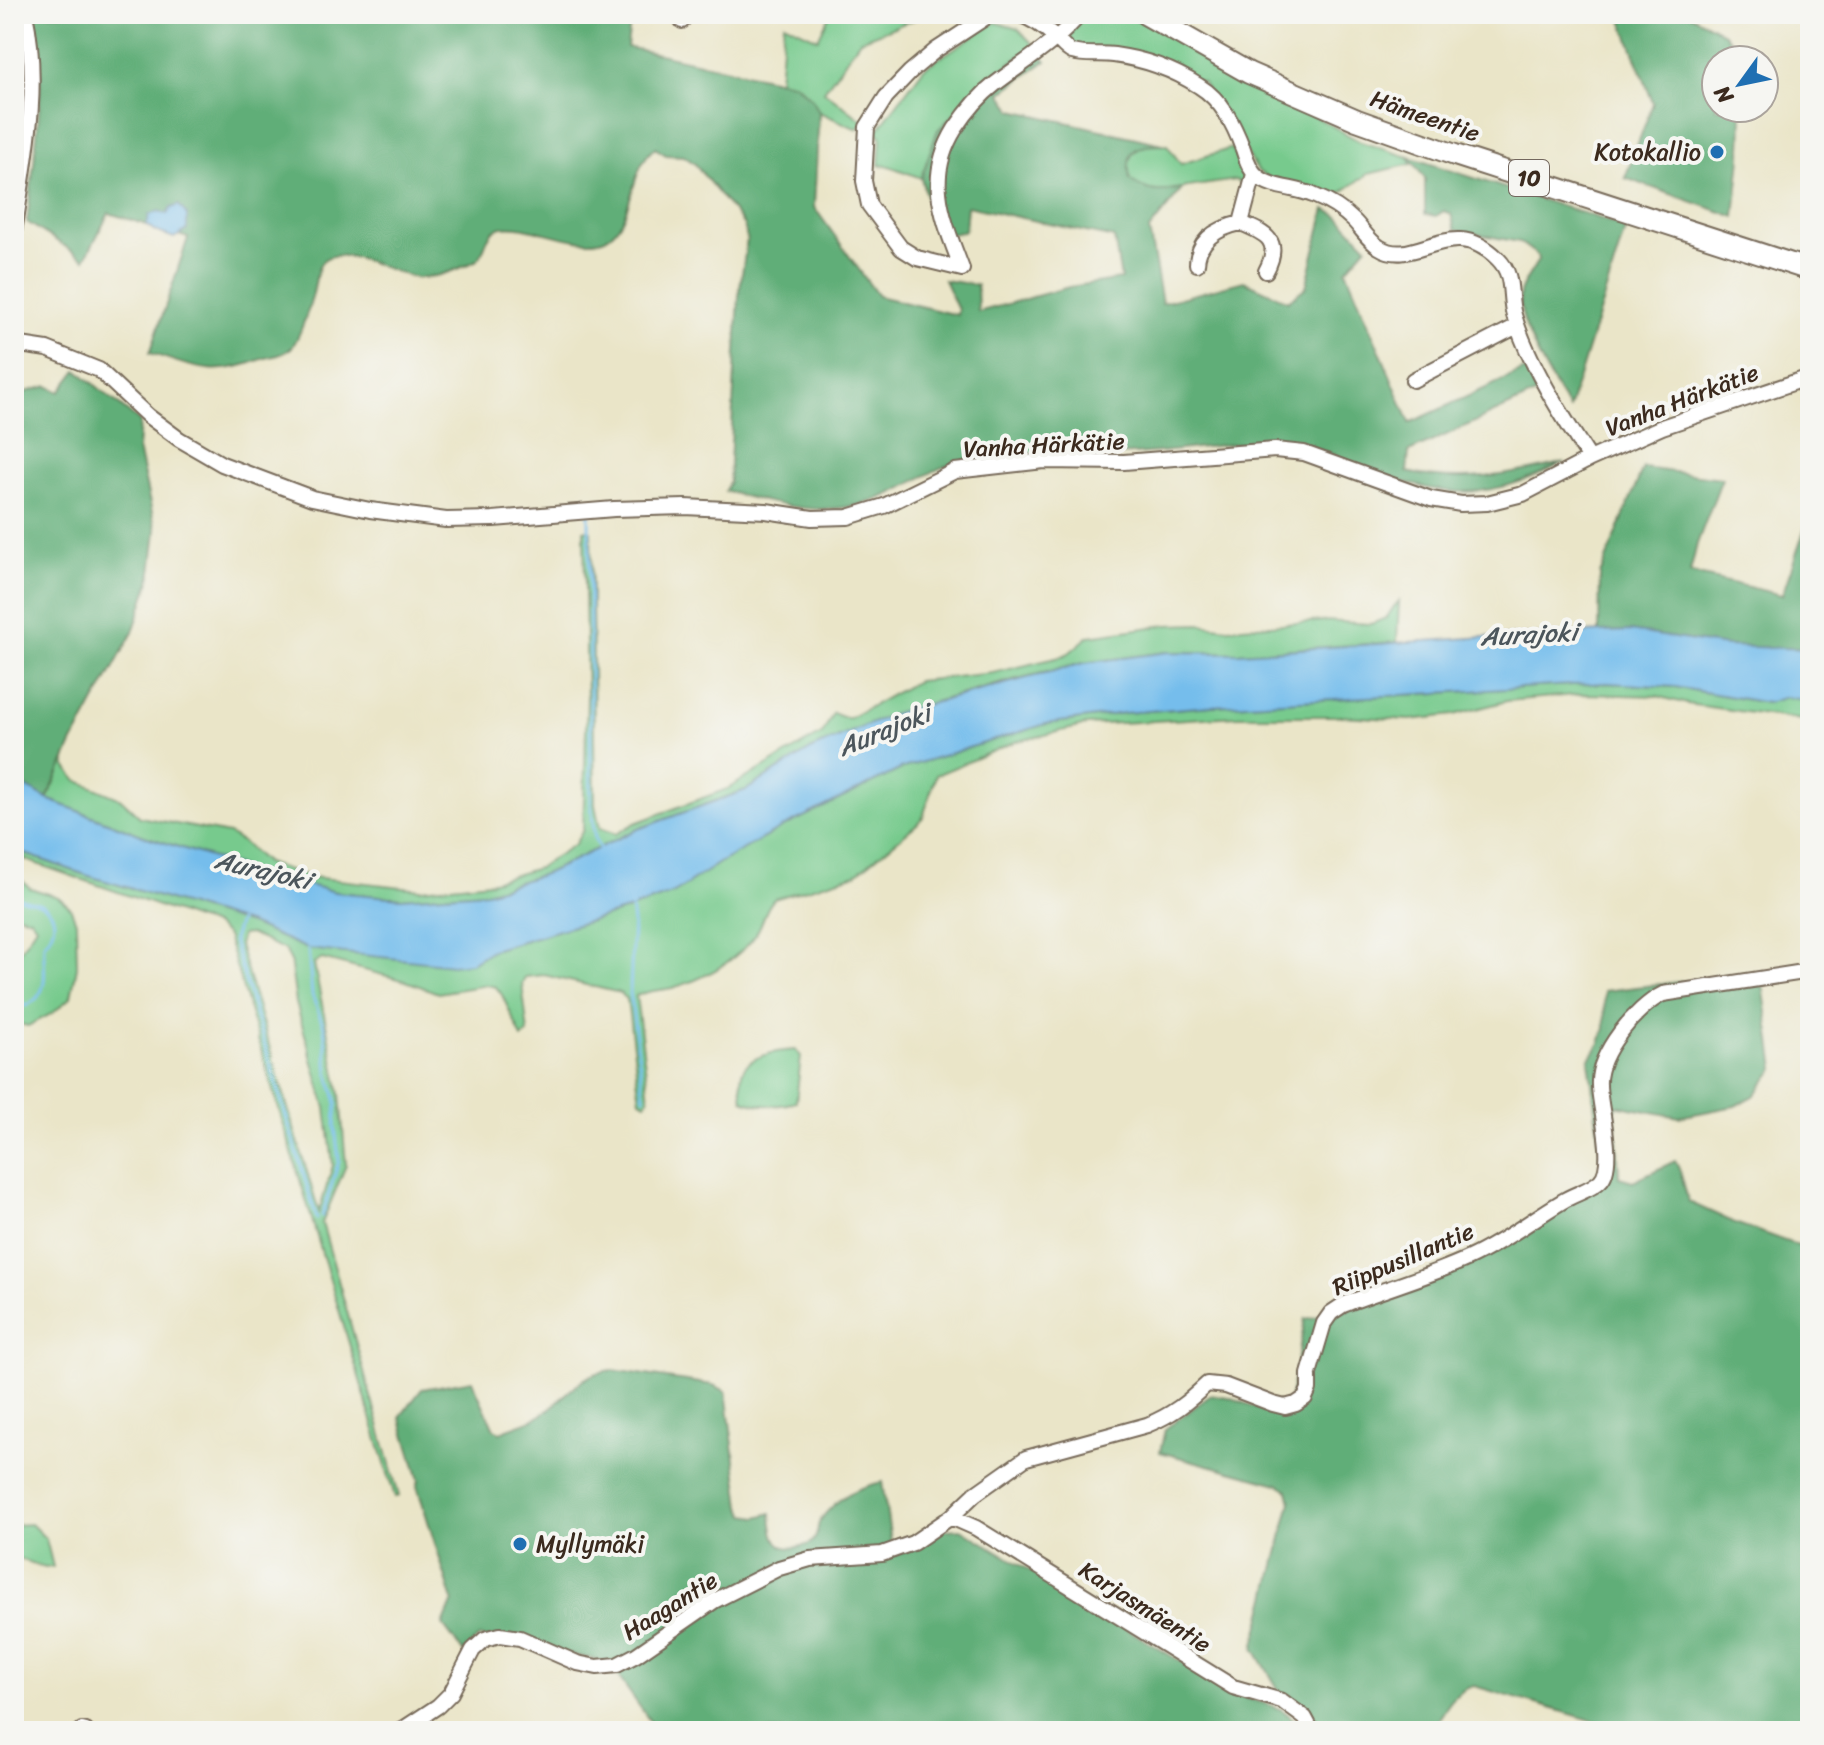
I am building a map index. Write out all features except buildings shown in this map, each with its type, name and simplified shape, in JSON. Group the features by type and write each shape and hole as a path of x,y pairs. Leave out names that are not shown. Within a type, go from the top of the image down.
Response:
{"highway":[{"name":"Hämeentie","path":"1145,14 1249,73 1357,120 1455,155 1810,270"},
{"name":"Hämeentie","path":"1701,233 1810,257"}],"street":[{"path":"14,232 28,146 30,73 25,14"},
{"path":"991,14 936,50 910,72 886,97 867,127 864,181 869,205 901,248 917,258 962,269 939,195 939,160 946,143 973,103 1058,39 1080,14"},
{"path":"1019,14 1030,18 1074,52 1138,60 1162,67 1199,86 1222,107 1254,174 1266,182 1321,199 1352,219 1379,247 1390,251 1410,251 1441,240 1457,239 1481,246 1497,257 1508,273 1512,286 1512,312 1517,326 1550,392 1590,459"},
{"path":"1241,223 1254,174"},
{"path":"1197,264 1201,244 1219,230 1241,223 1260,231 1270,240 1273,250 1266,271"},
{"path":"1413,380 1517,326"},
{"name":"Vanha Härkätie","path":"14,344 47,349 99,370 148,416 179,439 222,464 312,498 370,510 446,520 685,507 766,511 812,518 848,517 884,506 955,471 1044,461 1124,462 1275,450 1304,453 1431,499 1461,504 1487,503 1523,494 1590,459 1662,427 1810,377"},
{"name":"Riippusillantie","path":"951,1517 975,1494 1026,1458 1165,1418 1180,1409 1207,1384 1226,1386 1285,1407 1296,1404 1305,1398 1324,1323 1331,1313 1353,1301 1468,1259 1600,1181 1607,1170 1598,1082 1602,1068 1631,1018 1647,1002 1663,994 1810,971"},
{"name":"Haagantie","path":"400,1731 418,1722 445,1700 473,1650 485,1639 500,1635 520,1638 577,1663 597,1667 617,1665 714,1601 779,1568 810,1559 882,1554 913,1543 951,1517"},
{"name":"Karjasmäentie","path":"951,1517 976,1528 1233,1687 1282,1701 1305,1718 1312,1731"}],"green space":[{"path":"35,14 631,14 627,47 795,84 812,99 819,112 814,207 878,296 957,315 958,310 944,280 977,285 978,312 1069,287 1121,279 1114,238 967,206 965,231 937,237 921,178 938,130 991,77 1035,46 1046,61 1001,93 1013,110 1167,145 1141,147 1131,154 1129,161 1130,180 1149,190 1183,188 1149,230 1162,303 1244,281 1288,301 1306,287 1325,209 1337,215 1367,246 1346,270 1410,423 1527,369 1540,392 1409,452 1407,472 1447,478 1486,477 1565,462 1494,489 1464,492 1436,490 1408,483 1309,446 1266,442 1155,453 1030,454 969,459 940,468 875,500 832,509 791,506 725,491 729,482 739,295 747,239 744,225 695,164 684,156 666,155 655,148 640,168 622,221 605,238 579,240 506,226 492,232 477,260 426,278 409,276 359,259 335,256 325,259 320,265 304,322 287,351 231,368 206,369 180,363 150,353 188,238 109,213 85,259 27,222 40,91"},
{"path":"830,14 909,14 918,18 860,40 824,91 863,121 857,129 819,112 812,99 796,84 779,80 784,23 818,39"},
{"path":"1084,14 1131,14 1361,142 1409,157 1412,164 1368,174 1331,200 1272,180 1258,171 1202,82 1069,44 1071,32"},
{"path":"1620,14 1689,14 1724,33 1732,44 1700,44 1700,124 1742,124 1735,217 1625,178 1653,103"},
{"path":"995,22 1018,29 1035,46 991,77 938,130 921,178 879,165 881,136 876,132 924,68"},
{"path":"1146,145 1167,145 1181,164 1232,148 1246,187 1236,180 1145,191 1130,180 1129,167 1132,154"},
{"path":"1409,157 1626,227 1569,409 1537,352 1520,305 1521,289 1538,260 1537,255 1519,242 1455,230 1451,214 1444,211 1436,216 1425,214 1425,179"},
{"path":"77,370 140,422 138,449 156,531 150,581 133,632 73,742 47,799 14,780 14,395 48,386 60,392"},
{"path":"1643,468 1722,478 1697,544 1690,573 1782,595 1810,514 1810,649 1726,646 1630,631 1599,632 1600,575"},
{"path":"584,530 591,531 595,805 600,828 616,834 635,823 727,789 823,733 833,713 850,718 917,681 993,673 1060,657 1089,636 1166,625 1199,624 1228,628 1325,621 1371,624 1386,618 1399,601 1397,642 1238,653 1167,652 1084,663 1013,680 898,712 814,748 746,790 638,829 547,873 487,892 401,898 335,892 251,870 144,836 47,799 66,757 66,766 76,780 121,799 140,817 229,834 266,863 311,877 421,889 490,882 538,868 575,844 583,830 587,699"},
{"path":"1607,683 1675,687 1766,703 1786,697 1810,701 1810,721 1687,704 1657,696 1585,694 1507,701 1454,715 1410,720 1342,716 1238,716 1087,725 1015,742 936,775 923,817 917,824 856,874 774,899 751,941 724,964 683,985 636,996 649,1097 646,1103 640,1100 627,999 620,993 544,975 525,977 522,984 528,1033 522,1038 496,987 487,985 438,993 406,981 322,959 314,964 340,1094 346,1165 322,1223 399,1496 395,1497 227,936 216,926 14,856 14,850 250,924 308,949 471,963 492,950 674,893 719,863 785,826 903,768 1046,724 1124,713","holes":["250,934 285,950 290,959 296,1003 326,1108 333,1165 319,1212 239,945 242,935"]},
{"path":"14,873 30,888 58,897 70,907 76,922 77,967 71,997 53,1013 28,1026 14,1023 14,960 36,926 30,918 14,914"},
{"path":"1746,974 1763,984 1775,1069 1754,1096 1735,1106 1679,1117 1615,1105 1619,1177 1633,1181 1675,1161 1689,1202 1735,1223 1810,1250 1810,1731 1629,1731 1474,1686 1454,1697 1432,1731 1318,1731 1303,1708 1279,1690 1254,1648 1291,1502 1288,1490 1278,1484 1160,1452 1165,1429 1211,1395 1229,1397 1286,1419 1305,1319 1343,1311 1471,1263 1604,1183 1589,1060 1605,1028 1604,991"},
{"path":"795,1050 801,1056 796,1101 769,1105 743,1100 742,1073 750,1062 764,1055"},
{"path":"613,1370 713,1385 726,1391 741,1506 746,1515 758,1517 771,1513 772,1529 781,1545 793,1548 810,1544 816,1537 819,1523 835,1504 856,1490 882,1482 896,1555 944,1530 961,1529 1238,1696 1282,1710 1303,1731 657,1731 608,1662 479,1637 463,1652 443,1625 453,1601 417,1486 419,1480 400,1417 422,1389 472,1380 494,1429 500,1432 543,1414 592,1375"},
{"path":"31,1524 46,1539 53,1567 45,1568 14,1557 14,1525"}],"water":[{"path":"179,205 187,215 187,230 174,238 147,225 149,215 159,211 167,214"},
{"name":"Aurajoki","path":"1630,631 1726,646 1810,649 1810,701 1786,697 1767,703 1675,687 1607,683 1212,706 1124,713 1046,724 903,768 785,826 719,863 674,893 492,950 471,963 452,965 308,949 250,924 14,850 14,780 47,799 144,836 251,870 335,892 401,898 487,892 547,873 638,829 746,790 814,748 898,712 1084,663 1168,652 1238,653"}],"waterway":[{"path":"589,514 591,805 595,840 600,849"},
{"path":"14,895 45,906 54,921 52,933 44,944 44,979 40,994 26,1006 14,1000"},
{"path":"631,906 630,992 644,1097"},
{"path":"239,921 233,940 317,1219"},
{"path":"308,949 312,995 324,1027 328,1072 337,1103 335,1126 339,1161 322,1216"}],"place":[{"name":"Kotokallio","path":"1717,152"},
{"name":"Myllymäki","path":"520,1544"}]}
